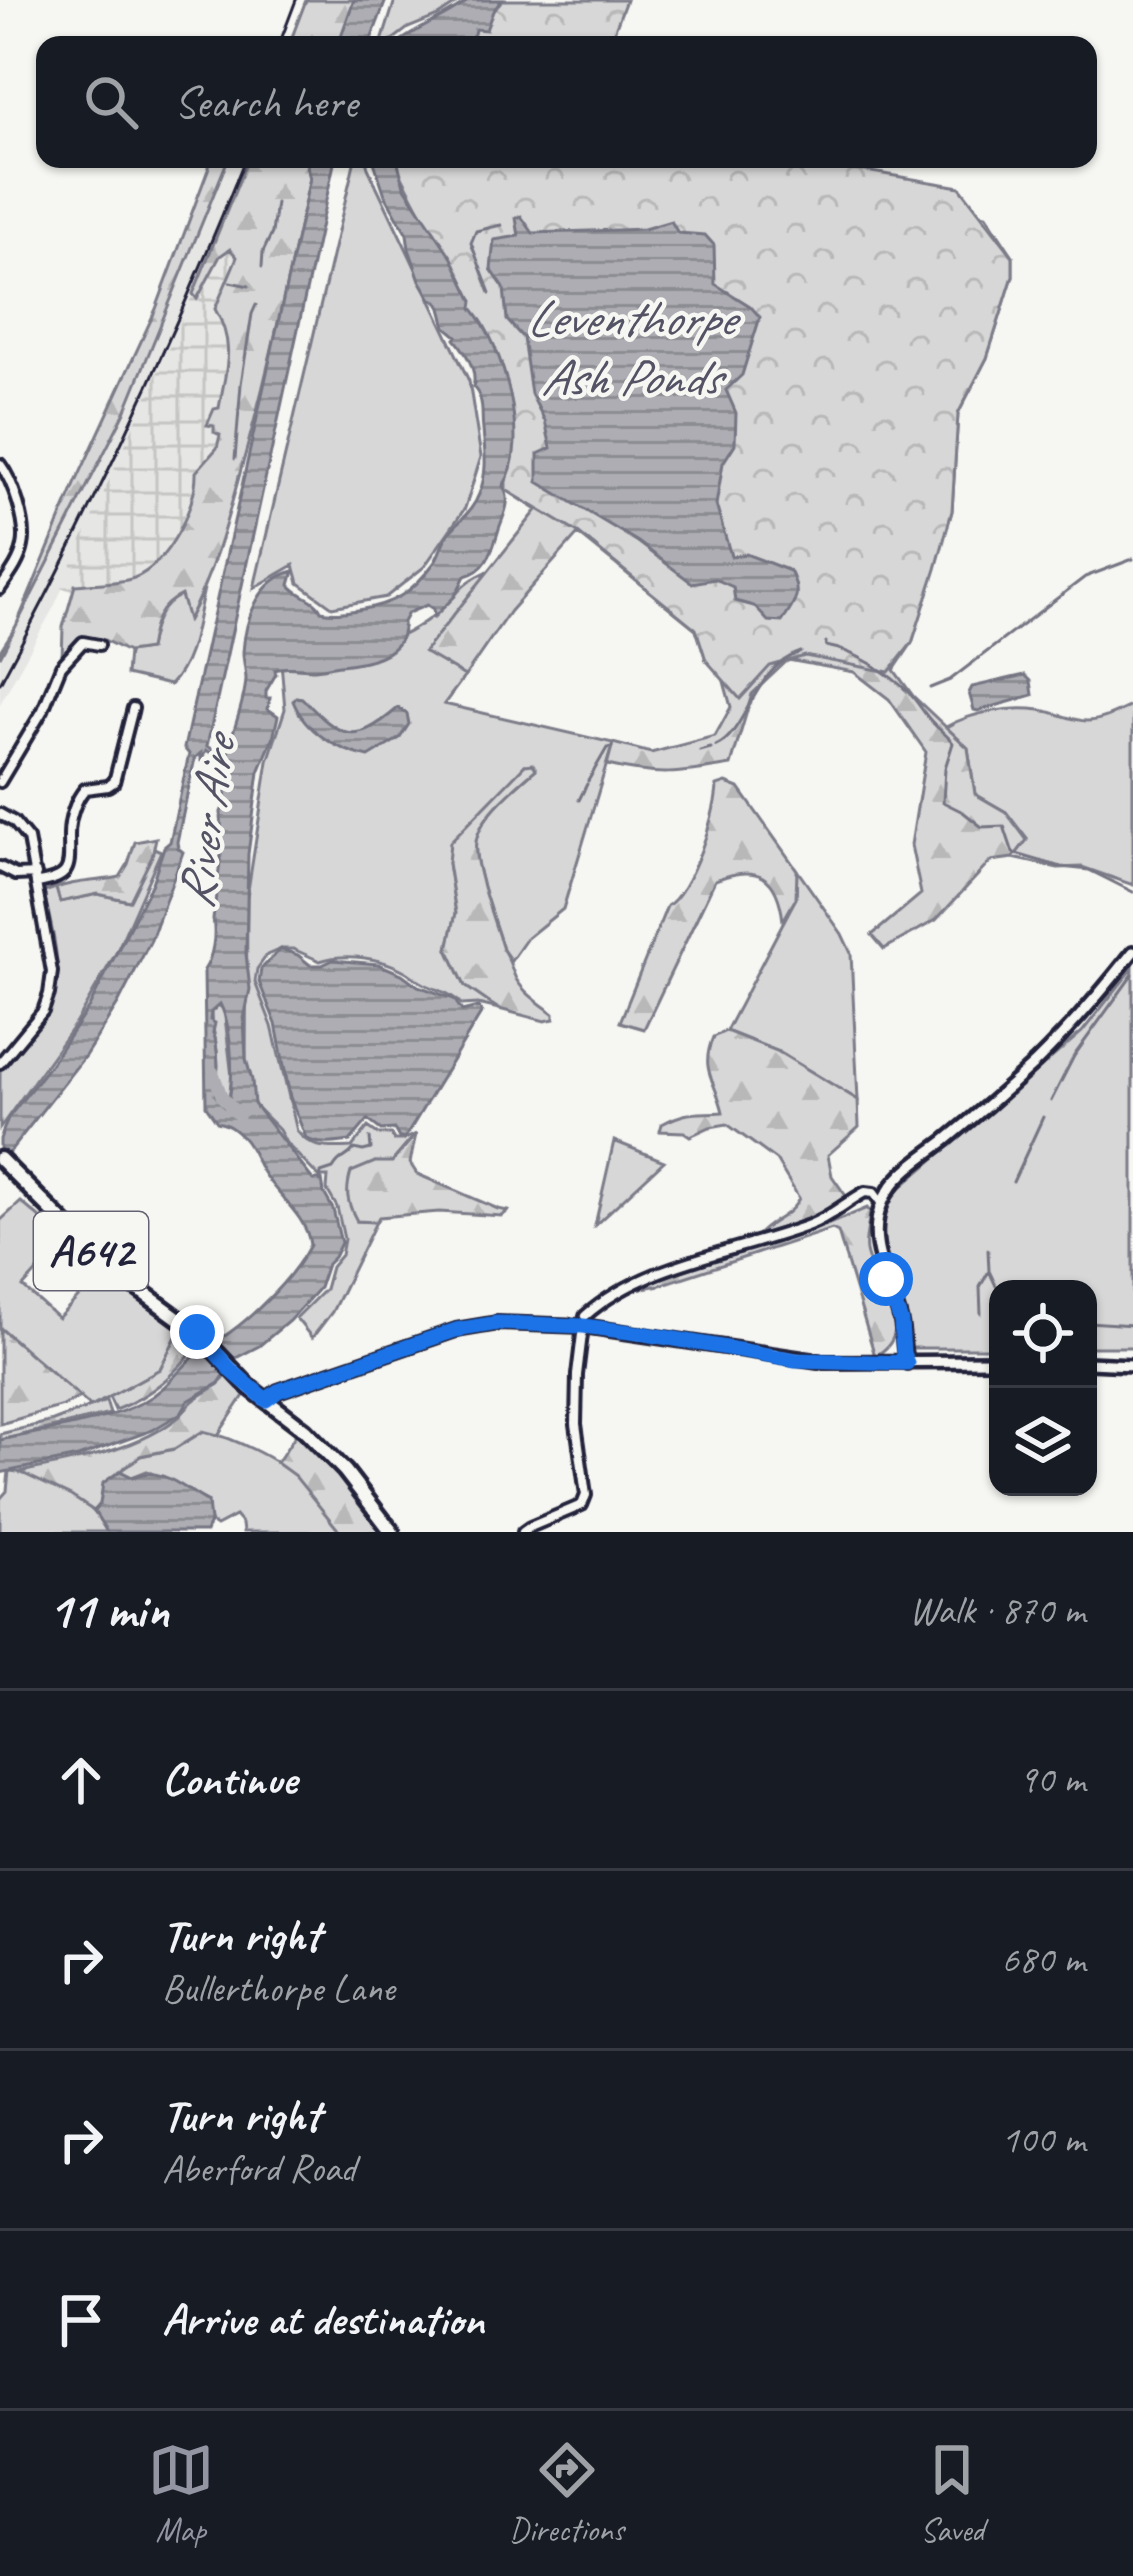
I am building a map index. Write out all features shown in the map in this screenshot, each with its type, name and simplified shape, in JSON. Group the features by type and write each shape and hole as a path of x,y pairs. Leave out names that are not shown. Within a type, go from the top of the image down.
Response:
{"main road":[{"name":"A642","path":"5,1164 107,1266 197,1332 232,1371 305,1430 392,1532"}],"street":[{"path":"0,464 12,483 25,539 0,589"},
{"path":"0,782 43,710 61,666 83,642 99,645"},
{"path":"0,867 37,878 61,877 68,870 69,833 77,799 85,789 113,782 133,708"},
{"path":"0,814 28,839 52,972 43,1011 0,1061"},
{"path":"907,1363 901,1322 879,1261 877,1223 882,1204 905,1171 1039,1059 1133,952"},
{"path":"523,1532 582,1504 586,1495 576,1424 584,1321 621,1289 638,1281 816,1223 865,1192 874,1193 882,1204"},
{"path":"266,1400 278,1391 456,1330 498,1323 584,1321 796,1360 989,1361"},
{"path":"1097,1363 1133,1365"}],"shaded area":[{"path":"224,168 244,168 55,605 0,704 0,657 125,413"},
{"path":"230,248 237,257 215,309 228,331 216,423 220,435 217,448 196,472 197,488 185,519 165,554 136,578 75,585 73,592 61,587 193,294 198,298 220,256"}],"green space":[{"path":"306,0 354,0 341,36 292,36"},
{"path":"395,0 462,0 398,36 384,36"},
{"path":"492,0 626,0 612,36 461,36"},
{"path":"209,168 224,168 125,412 16,626 156,309"},
{"path":"244,168 308,168 310,178 260,400 212,566 197,602 188,620 181,595 166,605 149,649 128,652 85,637 62,660 63,627 75,585 134,578 158,561 186,517 196,472 217,448 220,435 207,425 219,408 226,369 225,334 215,309 237,257 230,249 220,256 197,299 193,294"},
{"path":"353,168 368,168 469,381 481,457 465,508 424,567 386,597 332,607 299,583 294,565 254,588"},
{"path":"398,168 825,168 960,187 1013,256 1013,276 987,358 958,414 952,511 936,569 912,643 889,672 805,656 770,666 740,699 706,660 696,629 578,533 506,490 505,395 461,288"},
{"path":"400,168 498,168 986,215 1013,256 1013,276 987,358 958,414 952,511 912,643 894,670 913,696 968,748 975,794 1006,812 1027,840 1013,858 991,861 936,920 884,949 872,935 921,894 911,845 926,752 889,699 854,672 788,660 752,694 731,765 669,773 607,765 613,743 651,753 715,736 731,707 722,674 706,660 696,629 578,534 510,611 465,676 424,652 537,510 505,489 513,438 453,264"},
{"path":"489,571 425,651 465,676 444,704 613,743 563,909 527,938 511,961 485,895 476,841 492,811 535,770 525,765 448,863 456,913 448,949 465,986 499,1009 462,1005 396,966 363,958 320,961 281,949 267,955 257,969 255,982 302,1137 322,1146 352,1147 368,1127 378,1134 391,1134 394,1140 416,1134 391,1163 375,1162 357,1221 376,1222 332,1312 312,1338 296,1318 325,1289 331,1267 341,1255 344,1239 337,1207 327,1190 328,1177 319,1177 286,1143 255,1106 246,1081 247,897 268,761 285,709 281,662 364,649 402,636"},
{"path":"204,589 189,652 170,685 126,675 128,652 149,649 167,605 181,595 189,618"},
{"path":"1133,705 1133,885 1082,867 1058,868 1013,858 1027,839 1006,812 975,794 968,748 946,727 979,714 1016,709 1093,721"},
{"path":"533,764 536,769 485,821 476,852 503,950 519,984 554,1014 554,1019 545,1021 499,1009 465,986 448,949 456,913 448,863 450,842 525,765"},
{"path":"726,783 739,788 797,870 796,898 783,921 776,893 763,877 743,873 715,880 644,1029 620,1022 667,906 685,885 701,851 717,786"},
{"path":"156,838 130,901 98,894 60,902 56,888 120,877 135,842"},
{"path":"154,848 161,851 116,953 75,1024 0,1128 0,1071 43,1017 54,995 55,943 44,892 56,888 60,902 98,894 129,901"},
{"path":"797,870 851,953 858,1100 777,1051 726,1031 796,898"},
{"path":"1133,968 1133,1347 1097,1347 1097,1280 989,1280 989,1348 910,1348 883,1242 886,1211 894,1193 1082,1032"},
{"path":"218,1005 224,1009 232,1077 228,1106 224,1107 215,1095 218,1056 211,1012"},
{"path":"726,1031 777,1051 858,1100 859,1127 828,1155 832,1176 846,1196 814,1218 758,1235 799,1198 776,1160 727,1124 690,1136 660,1131 662,1124 679,1116 723,1112 708,1059 713,1037"},
{"path":"416,1134 410,1163 417,1174 508,1211 502,1216 439,1212 357,1221 348,1197 351,1172 375,1162 392,1162"},
{"path":"614,1141 664,1161 595,1225"},
{"path":"21,1202 66,1240 23,1287 58,1318 105,1270 181,1327 160,1369 91,1407 0,1328 0,1221"},
{"path":"867,1208 866,1251 894,1321 894,1334 875,1356 838,1232 832,1229 660,1285 625,1291 822,1227"},
{"path":"181,1327 201,1342 163,1382 115,1410 109,1397 160,1369"},
{"path":"0,1328 80,1397 0,1424"},
{"path":"228,1373 247,1391 218,1435 203,1431 174,1449 140,1456 104,1483 100,1505 94,1511 20,1472 104,1453 144,1438 180,1416"},
{"path":"106,1401 110,1414 0,1440 0,1434"},
{"path":"204,1431 254,1450 290,1471 340,1532 243,1532 235,1516 216,1526 210,1522 207,1501 147,1471 132,1477 120,1471 140,1456 174,1449"},
{"path":"298,1431 385,1532 340,1532 295,1476 277,1463"},
{"path":"9,1471 40,1479 73,1496 93,1510 107,1532 0,1532 0,1499 7,1491"}],"water":[{"path":"354,0 386,0 372,36 341,36"},
{"path":"469,0 502,0 486,30 475,29 472,36 408,36"},
{"path":"308,168 333,168 207,746 228,753 245,689 247,627 256,602 272,582 294,571 290,585 326,612 358,610 392,600 426,573 482,486 482,407 473,387 472,368 457,336 446,327 437,301 420,280 407,234 376,168 399,168 404,186 452,258 503,369 515,446 503,486 506,509 491,553 484,564 465,576 455,596 434,617 427,605 408,613 392,650 362,662 275,670 266,691 268,709 278,716 259,772 248,854 246,1059 254,1104 313,1180 322,1180 341,1243 319,1288 289,1321 236,1358 219,1383 188,1401 181,1413 153,1430 78,1457 0,1473 0,1440 91,1421 151,1397 198,1353 263,1304 310,1245 303,1225 245,1141 231,1127 217,1122 206,1106 204,970 213,946 221,812 229,767 224,756 206,750 201,762 201,753 195,758 177,842 183,852 151,940 118,1004 85,1056 0,1164 0,1139 8,1118 89,1007 170,842 189,754 184,748 310,178","holes":["220,1004 232,1068 228,1106 224,1107 215,1095 218,1057 215,1023 210,1020"]},
{"name":"Leventhorpe Ash Ponds","path":"521,216 533,233 644,229 671,221 678,233 705,235 714,245 715,284 760,317 742,375 726,390 736,413 735,444 723,463 716,505 731,556 746,554 790,571 796,598 782,622 768,621 754,606 735,601 733,587 715,579 692,583 638,542 538,482 538,454 551,448 545,421 531,394 523,338 507,320 504,288 491,269 494,240 519,236 516,218"},
{"path":"1025,675 1033,695 974,710 972,687"},
{"path":"296,697 347,732 369,728 398,708 407,714 409,724 400,738 369,757 334,745 314,730 298,712"},
{"path":"281,949 310,965 333,960 378,964 454,999 462,1011 478,1007 482,1012 405,1138 368,1120 350,1141 321,1143 306,1138 290,1097 276,1024 259,982 261,969"},
{"path":"120,1471 132,1477 162,1476 208,1502 206,1532 107,1532 94,1511 103,1483"}],"waterway":[{"path":"262,267 276,203"},
{"path":"490,293 471,243 476,231 501,225"},
{"path":"230,282 249,286"},
{"path":"235,459 241,384 256,305"},
{"path":"930,688 950,680 1085,577 1133,559"},
{"path":"826,642 891,678 953,743 945,768 943,802 982,827 1004,826 1013,853 1089,870 1133,892"},
{"path":"716,746 736,728 772,671 801,652"},
{"path":"588,781 612,747"},
{"path":"700,751 711,748"},
{"path":"579,800 587,784"},
{"path":"1051,1101 1074,1056 1133,974"},
{"name":"River Aire","path":"213,1072 222,1097 239,1116"},
{"path":"1013,1182 1043,1117"},
{"path":"320,1182 321,1173 333,1169 354,1149 371,1149 370,1138"},
{"path":"988,1250 993,1280"},
{"path":"981,1314 980,1287 989,1271"},
{"path":"1097,1323 1133,1325"}],"railway":[{"path":"282,36 296,0"},
{"path":"0,683 130,425 241,168"}],"route":[{"path":"197,1332 266,1400 278,1391 456,1330 498,1323 583,1326 796,1360 907,1363 901,1322 886,1279"}]}
